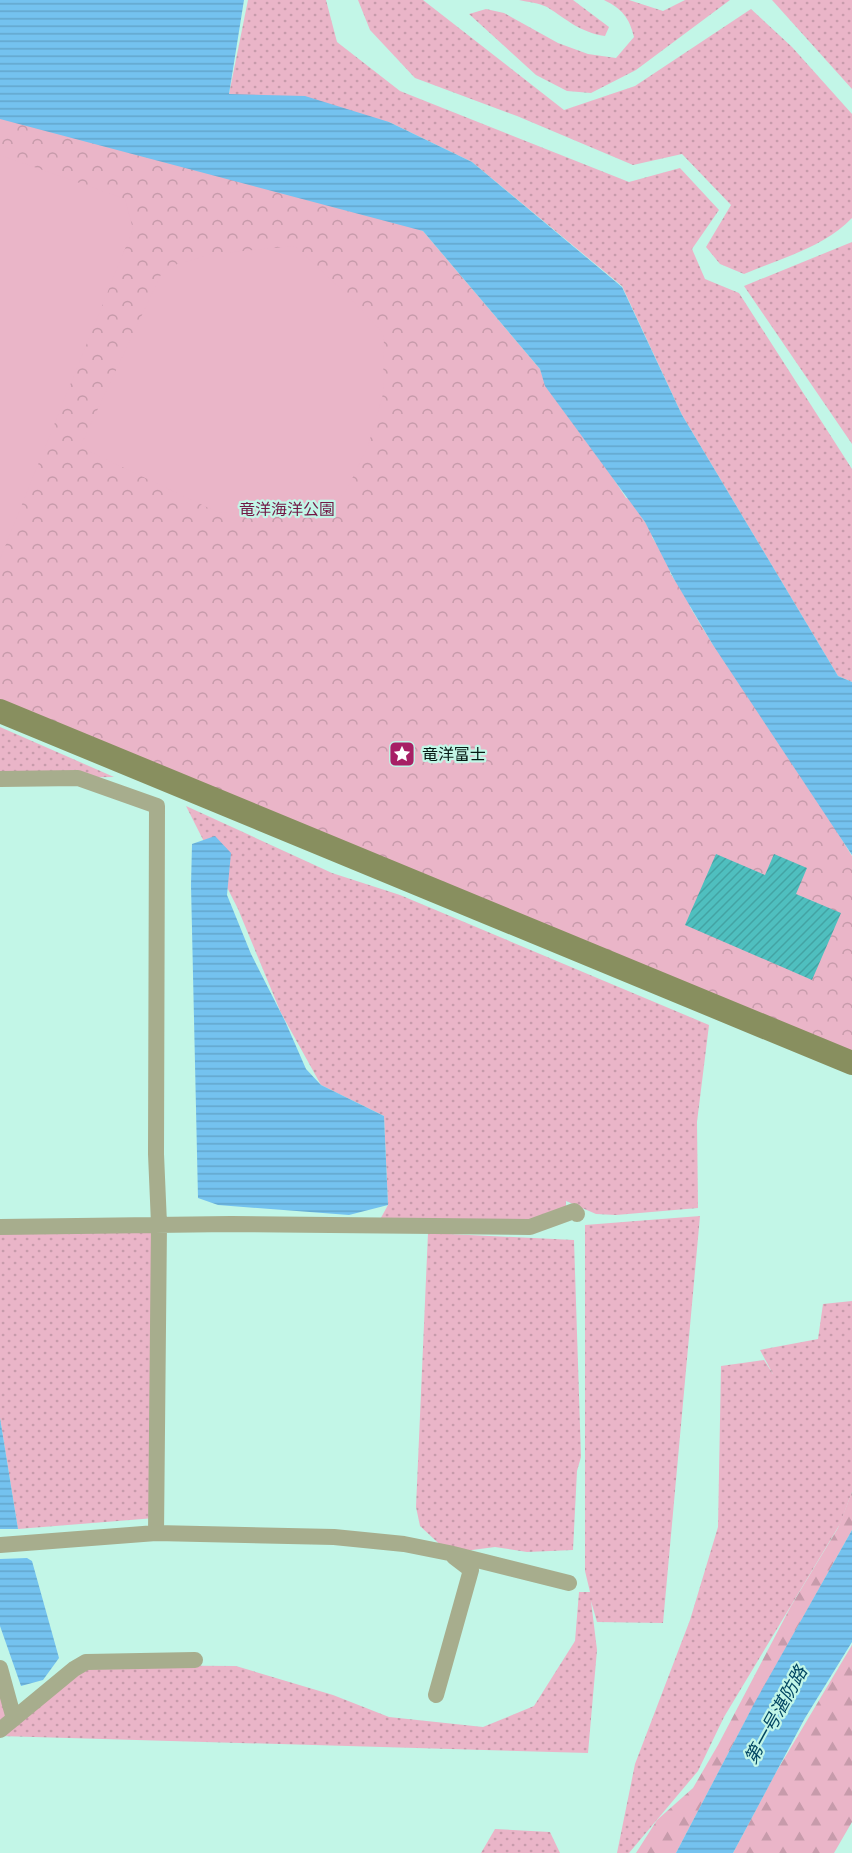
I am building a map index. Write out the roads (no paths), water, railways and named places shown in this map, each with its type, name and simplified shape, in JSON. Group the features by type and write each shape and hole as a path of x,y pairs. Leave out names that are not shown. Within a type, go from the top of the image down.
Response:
{"street":[{"path":"0,711 852,1063"},
{"path":"0,778 78,778 157,807 156,1154 159,1224 156,1533"},
{"path":"0,1227 159,1224 530,1227 574,1211 577,1214"},
{"path":"0,1545 156,1533 334,1537 404,1544 449,1552 569,1583"},
{"path":"435,1695 471,1570 449,1552"},
{"path":"0,1730 74,1669 86,1662 195,1660"},
{"path":"0,1668 14,1719"}],"water":[{"path":"0,0 244,0 229,94 305,96 389,122 472,162 622,287 682,415 838,676 852,682 852,855 713,645 674,579 645,522 545,386 540,369 423,231 0,119"},
{"path":"215,836 231,853 227,895 251,954 306,1069 321,1085 384,1116 388,1205 349,1215 218,1205 198,1198 192,844"},
{"path":"0,1418 18,1529 0,1529"},
{"name":"第一号湛防路","path":"852,1530 852,1642 805,1718 733,1853 676,1853 755,1702"},
{"path":"27,1558 32,1561 59,1658 43,1680 21,1686 0,1626 0,1559"}],"place":[{"name":"竜洋富士","path":"402,754"}],"park label":[{"name":"竜洋海洋公園","path":"287,509"}]}
